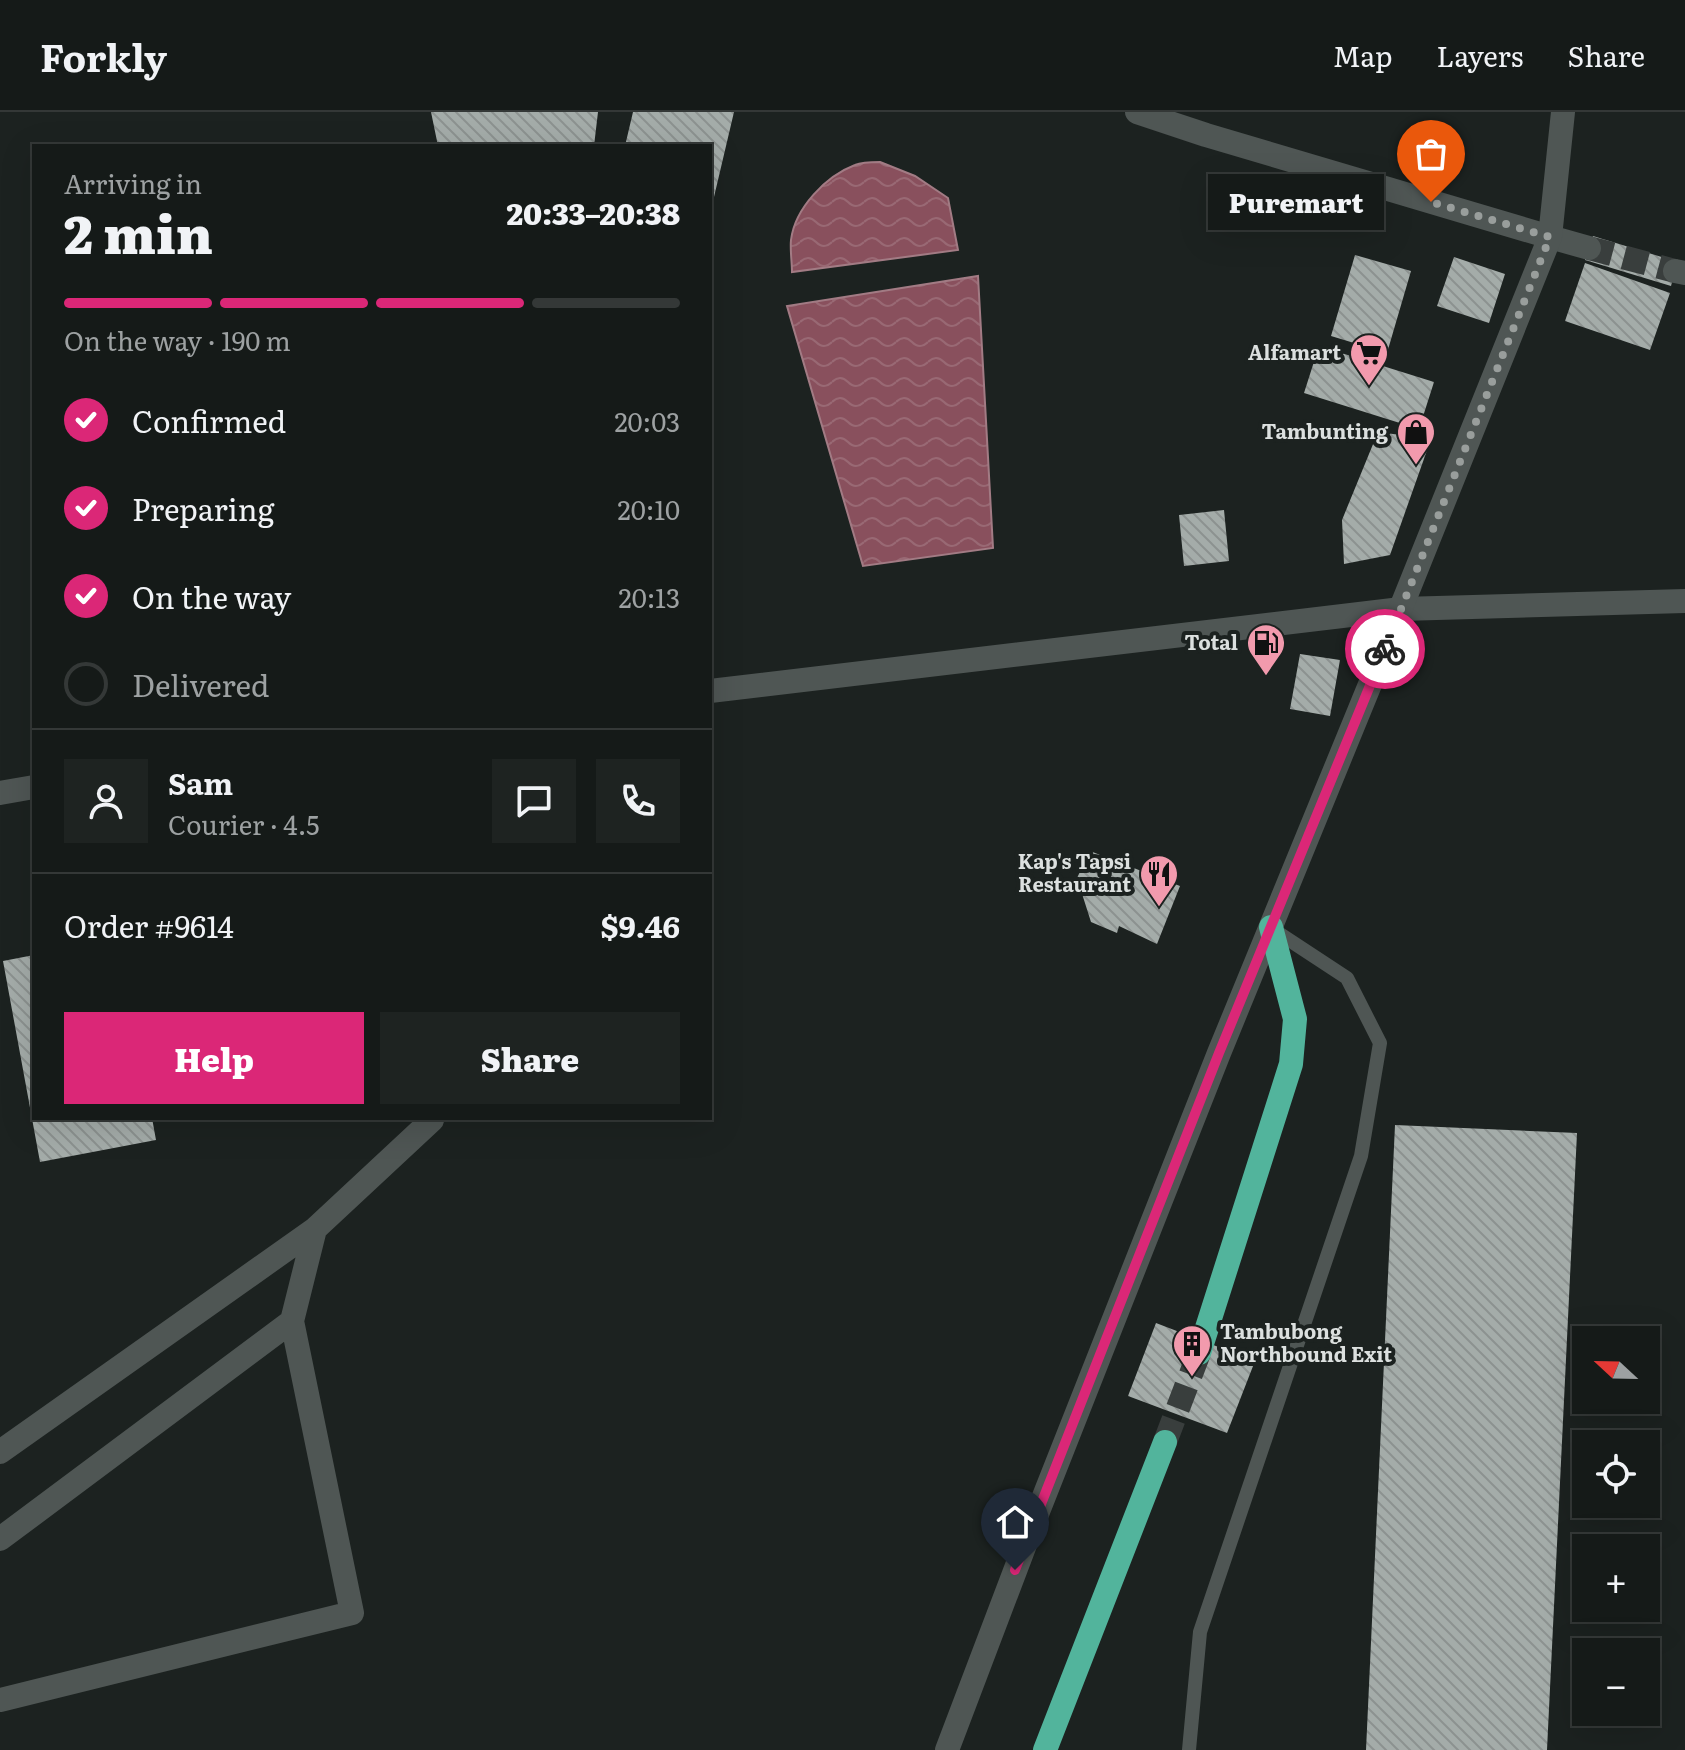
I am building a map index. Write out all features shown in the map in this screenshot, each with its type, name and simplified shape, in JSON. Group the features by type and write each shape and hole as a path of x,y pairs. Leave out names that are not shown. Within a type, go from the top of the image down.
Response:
{"highway":[{"path":"1199,1353 1291,1064 1295,1019 1271,927"},
{"path":"1045,1750 1165,1442"}],"street":[{"path":"1137,112 1229,143 1589,248"},
{"path":"947,1750 1100,1353 1550,237 1563,112"},
{"path":"712,691 1401,609 1685,601"},
{"path":"0,793 32,787"},
{"path":"0,1452 315,1229 432,1120"},
{"path":"0,1700 352,1613 292,1321 315,1229"},
{"path":"0,1539 292,1321"}],"lane":[{"path":"1189,1750 1200,1632 1361,1156 1380,1043 1347,978 1271,927"}],"water":[{"path":"880,162 915,176 948,198 958,250 792,272 794,228 805,205 823,185 844,170 861,163"},
{"path":"978,276 993,548 863,566 787,306"}],"building":[{"path":"431,112 598,112 594,144 438,144"},
{"path":"633,112 734,112 714,197 712,144 625,144"},
{"path":"1593,236 1678,262 1671,286 1585,260"},
{"path":"1355,255 1411,271 1387,353 1331,336"},
{"path":"1454,257 1505,274 1489,323 1437,306"},
{"path":"1585,263 1670,293 1650,350 1565,321"},
{"name":"Alfamart","path":"1319,346 1434,382 1419,429 1304,393"},
{"path":"1378,432 1431,439 1390,555 1344,564 1342,520"},
{"path":"1224,510 1229,561 1184,566 1179,515"},
{"path":"1300,654 1340,660 1330,716 1290,709"},
{"path":"1090,851 1180,886 1157,944 1119,926 1117,933 1091,922 1077,878"},
{"path":"32,955 32,1119 3,961"},
{"path":"32,1120 152,1120 156,1140 40,1162"},
{"path":"1395,1125 1577,1133 1547,1750 1366,1750"},
{"name":"Tambubong Northbound Exit","path":"1156,1323 1255,1361 1227,1433 1128,1396"}],"tunnel":[{"path":"1589,248 1675,271"},
{"path":"1165,1442 1199,1353"}],"way so far":[{"path":"1385,649 1550,237 1431,202"}],"place":[{"name":"Puremart","path":"1431,202"},
{"name":"Alfamart","path":"1369,387"},
{"name":"Tambunting","path":"1416,466"},
{"name":"Total","path":"1266,677"},
{"name":"Kap's Tapsi Restaurant","path":"1159,908"},
{"name":"Tambubong Northbound Exit","path":"1192,1378"}],"route":[{"path":"1015,1570 1219,1053 1385,649"}]}
